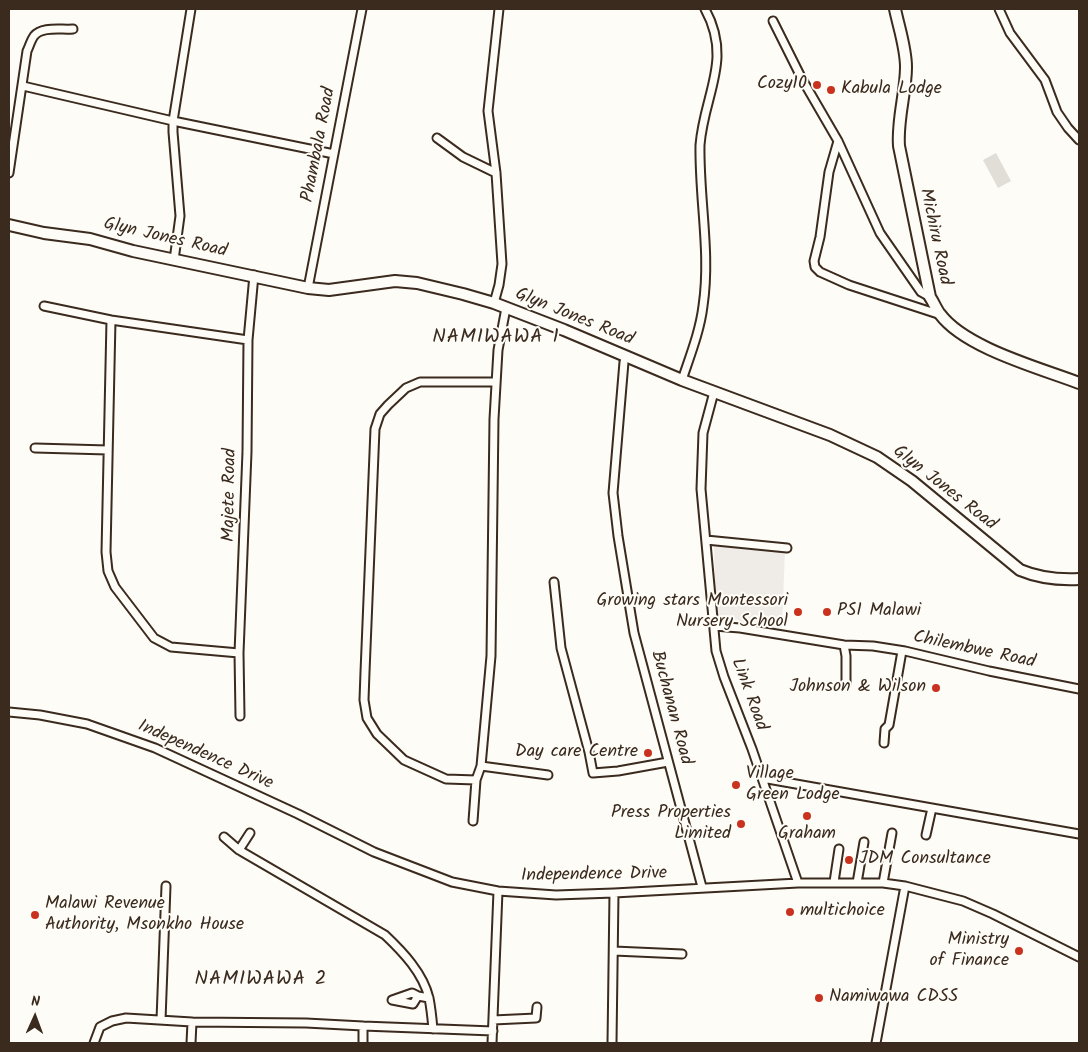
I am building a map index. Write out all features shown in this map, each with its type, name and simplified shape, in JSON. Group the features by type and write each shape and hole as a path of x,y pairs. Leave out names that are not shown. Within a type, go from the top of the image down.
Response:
{"street":[{"path":"174,260 180,216 173,121 191,9"},
{"name":"Phambala Road","path":"308,288 362,9"},
{"path":"494,303 502,264 496,172 488,111 499,9"},
{"path":"682,380 698,332 706,282 700,145 701,131 716,76 718,47 705,9"},
{"name":"Michiru Road","path":"895,9 904,48 906,69 899,126 899,146 930,297 941,315 959,332 983,346 1079,383"},
{"path":"999,9 1010,33 1044,80 1057,112 1079,140"},
{"path":"773,21 802,79 838,141 880,233 921,292 930,297"},
{"path":"9,173 27,51 34,36 41,32 73,29"},
{"path":"23,86 173,121 334,154"},
{"path":"437,138 464,157 496,172"},
{"path":"838,141 829,172 820,237 814,261 815,267 820,272 848,285 941,315"},
{"name":"Glyn Jones Road","path":"9,225 44,233 90,239 174,260 308,288 329,290 395,281 417,283 494,303 564,330 682,380 830,434 877,457 924,490 1020,570 1052,579 1079,579"},
{"name":"Majete Road","path":"240,716 239,654 246,508 248,340 254,276"},
{"path":"44,306 111,320 248,340"},
{"path":"473,821 476,780 481,766 491,656 494,419 498,350 506,308"},
{"path":"111,320 106,552 108,571 115,588 154,638 171,647 239,654"},
{"name":"Buchanan Road","path":"626,356 620,402 613,493 618,536 634,634 702,887"},
{"path":"476,780 446,779 404,760 377,734 368,718 364,700 375,438 380,414 406,388 420,382 496,382"},
{"name":"Link Road","path":"714,392 703,433 701,489 716,651 798,883"},
{"path":"35,448 108,450"},
{"path":"706,540 787,548"},
{"path":"554,582 560,648 589,752 593,774 668,762"},
{"name":"Chilembwe Road","path":"714,626 740,628 844,645 873,646 902,651 1079,689"},
{"path":"844,645 846,684"},
{"path":"884,743 885,728 889,725 902,651"},
{"name":"Independence Drive","path":"9,712 40,715 98,727 176,757 374,852 452,882 498,891 556,894 614,893 798,883 883,883 905,886 950,897 978,908 1079,957"},
{"path":"481,766 548,775"},
{"path":"762,778 1079,834"},
{"path":"926,836 932,808"},
{"path":"239,850 250,833"},
{"path":"883,883 892,833"},
{"path":"224,837 239,850 385,935 403,952 425,986 429,998 433,1029"},
{"path":"857,882 864,842"},
{"path":"834,882 839,849"},
{"path":"161,1020 166,886"},
{"path":"876,1043 905,886"},
{"path":"492,1043 498,891"},
{"path":"612,1043 614,893"},
{"path":"614,951 682,954"},
{"path":"418,996 429,998"},
{"path":"493,1020 536,1018 537,1007"},
{"path":"94,1043 100,1027 112,1021 126,1018 192,1022 306,1023 493,1031"},
{"path":"191,1043 192,1022"},
{"path":"363,1026 363,1043"}],"shaded area":[{"path":"996,153 1011,181 998,188 983,160"},
{"path":"714,546 785,550 782,628 740,627 739,620 716,618"}],"place":[{"name":"Cozy10","path":"817,85"},
{"name":"Kabula Lodge","path":"831,90"},
{"name":"Growing stars Montessori Nursery School","path":"798,612"},
{"name":"PSI Malawi","path":"827,612"},
{"name":"Johnson & Wilson","path":"936,688"},
{"name":"Day care Centre","path":"648,753"},
{"name":"Village Green Lodge","path":"736,785"},
{"name":"Graham","path":"807,816"},
{"name":"Press Properties Limited","path":"741,824"},
{"name":"JDM Consultance","path":"849,860"},
{"name":"multichoice","path":"790,912"},
{"name":"Malawi Revenue Authority, Msonkho House","path":"35,915"},
{"name":"Ministry of Finance","path":"1019,951"},
{"name":"Namiwawa CDSS","path":"819,998"}],"district":[{"name":"NAMIWAWA 1","path":"496,339"},
{"name":"NAMIWAWA 2","path":"261,981"}]}
